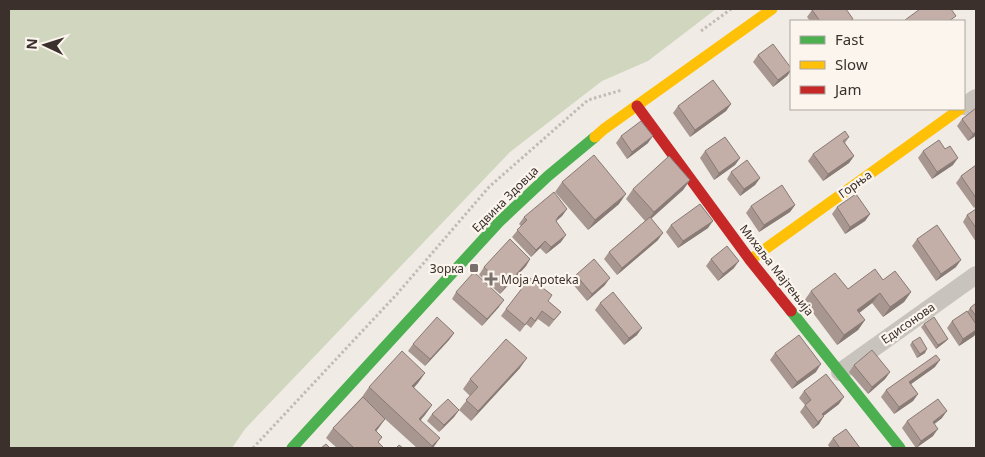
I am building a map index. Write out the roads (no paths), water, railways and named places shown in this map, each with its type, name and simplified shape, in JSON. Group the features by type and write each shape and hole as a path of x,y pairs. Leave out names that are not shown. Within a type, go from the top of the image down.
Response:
{"street":[{"name":"Едвина Здовца","path":"292,448 499,222 548,176 604,129 772,9"},
{"path":"965,105 976,98"},
{"name":"Михаља Мајтењија","path":"636,106 750,260 900,448"},
{"name":"Горња","path":"750,260 959,110"},
{"name":"Едисонова","path":"840,372 976,275"}],"place":[{"name":"Зорка","path":"474,268"},
{"name":"Moja Apoteka","path":"491,279"}]}
